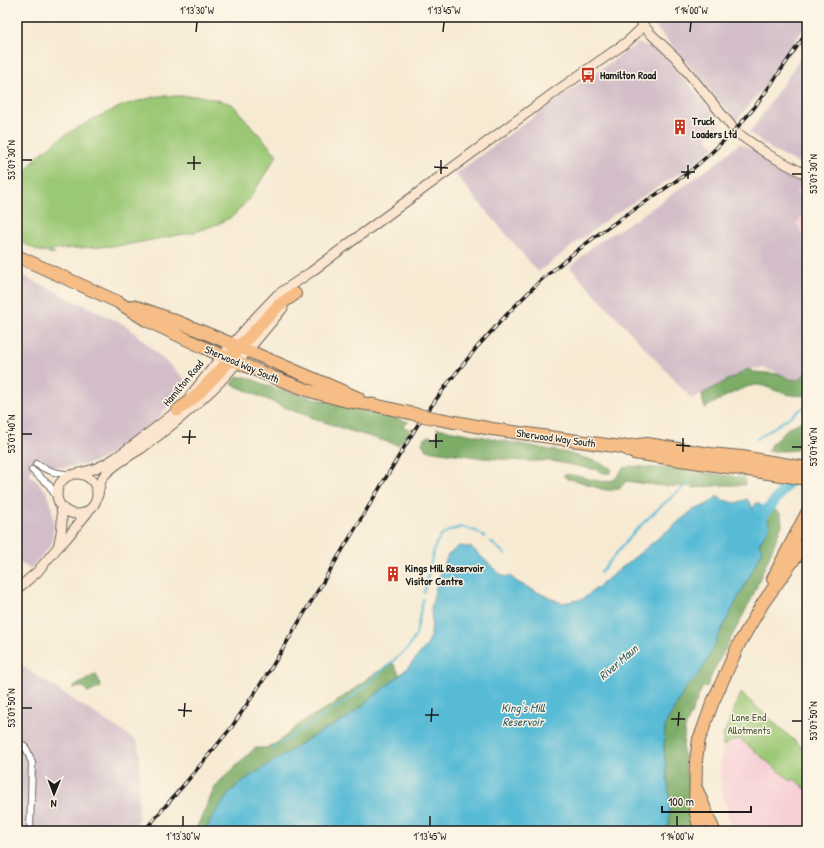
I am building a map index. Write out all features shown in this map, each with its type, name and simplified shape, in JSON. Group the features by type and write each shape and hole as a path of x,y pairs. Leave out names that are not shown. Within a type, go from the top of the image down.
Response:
{"highway":[{"name":"Sherwood Way South","path":"17,256 118,302 146,320 205,348 234,353 325,383 374,405"},
{"path":"178,410 195,397 279,305 295,294"},
{"name":"Sherwood Way South","path":"118,302 156,313 234,353 335,392 347,401 492,429 621,447 634,453 792,466 804,479"},
{"name":"Sherwood Way South","path":"741,463 804,479"},
{"path":"792,466 807,463"},
{"path":"763,603 781,563 807,513"},
{"path":"700,831 695,809 696,760 699,739 712,704 739,644 763,603 807,541"},
{"path":"696,786 714,831"},
{"path":"705,808 707,831"}],"street":[{"path":"638,17 644,26 676,58 737,133 769,155 807,175"},
{"name":"Hamilton Road","path":"17,588 37,572 94,506 103,477 197,404 216,386 234,353 258,315 277,295 312,272 558,90 627,42 644,26"},
{"name":"Hamilton Road","path":"295,294 312,272"},
{"name":"Hamilton Road","path":"58,546 62,530 62,522 57,493 59,485 64,478 99,466 115,458 178,410"},
{"path":"36,464 46,470 59,474 84,475 96,486 98,495"},
{"path":"32,470 49,485 64,509 71,514 88,512"},
{"path":"17,741 27,750 32,764 30,831"}],"shaded area":[{"path":"647,17 807,17 807,23 772,77 736,121"},
{"path":"637,44 651,46 660,51 722,123 706,138 714,146 680,173 613,215 538,272 455,174"},
{"path":"807,48 807,167 775,152 750,133"},
{"path":"740,143 807,181 796,193 807,205 807,211 796,223 807,249 807,371 798,380 789,379 764,368 748,369 692,399 570,267 594,245 638,218 715,164"},
{"path":"807,182 807,205 796,193"},
{"path":"807,211 807,249 802,234 795,223"},
{"path":"17,273 127,326 186,380 158,419 102,459 84,465 64,467 52,466 40,461 29,474 46,491 51,503 54,523 52,544 30,569 17,561"},
{"path":"17,663 137,741 140,755 138,821 128,831 17,831"},
{"path":"740,739 791,781 794,779 807,790 807,826 798,831 734,831 721,789 720,767 723,746"}],"green space":[{"path":"158,96 202,96 232,104 277,155 250,198 233,216 218,224 195,232 125,245 49,250 55,254 39,251 17,240 18,185 26,171 39,155 65,135 93,119 124,105"},
{"path":"748,369 754,372 780,374 789,379 798,380 807,371 807,396 789,395 759,385 753,385 746,387 705,408 702,394"},
{"path":"237,377 247,377 271,387 409,422 402,426 411,430 398,445 344,429 291,410 231,384"},
{"path":"807,418 807,440 805,439 796,450 768,451 771,444 787,429"},
{"path":"437,428 567,453 598,462 612,469 610,473 603,473 597,470 551,461 523,461 484,458 426,450 422,443 424,439 429,436 435,438 438,434"},
{"path":"630,466 687,470 745,478 745,485 723,485 693,488 692,486 667,486 626,481 620,487 613,490 607,490 567,479 563,475 605,482 613,480 624,468"},
{"path":"774,509 781,514 782,525 751,600 713,672 707,687 703,686 685,728 683,748 686,775 692,776 693,831 665,831 669,824 670,803 664,750 665,725 687,686 694,680 704,666 761,554 762,549 759,544 770,526 766,515"},
{"path":"393,663 400,675 347,718 313,736 243,781 230,792 210,821 207,831 195,831 216,785 255,748 266,748 277,743 302,722 332,705 374,674"},
{"path":"96,674 101,687 88,693 84,687 72,688"},
{"name":"Lane End Allotments","path":"741,693 807,752 807,790 794,779 791,781 740,739 723,746 723,736"}],"water":[{"name":"King's Mill Reservoir","path":"717,496 723,500 736,503 747,499 751,504 752,509 757,502 766,510 766,515 770,526 759,544 762,549 761,554 704,667 694,680 687,686 665,725 664,750 670,802 669,824 665,831 207,831 210,821 230,792 243,781 313,736 347,718 400,675 411,664 428,644 432,628 431,609 438,579 448,555 459,546 471,547 499,573 506,577 509,575 517,582 562,603 583,599 693,510 709,503"}],"waterway":[{"path":"757,439 807,405"},
{"name":"River Maun","path":"758,521 807,459"},
{"path":"600,573 634,532 660,507 692,480"},
{"path":"424,593 436,543 441,536 450,530 463,527 476,531 485,537"},
{"path":"491,542 505,554"},
{"path":"271,750 351,698 408,648 416,635 423,599"}],"railway":[{"path":"144,831 231,728 270,670 417,426 448,383 478,346 540,281 600,233 689,172 711,153 735,130 754,108 807,32"}],"place":[{"name":"Hamilton Road","path":"588,75"},
{"name":"Truck Loaders Ltd","path":"680,127"},
{"name":"Kings Mill Reservoir Visitor Centre","path":"393,574"}]}
